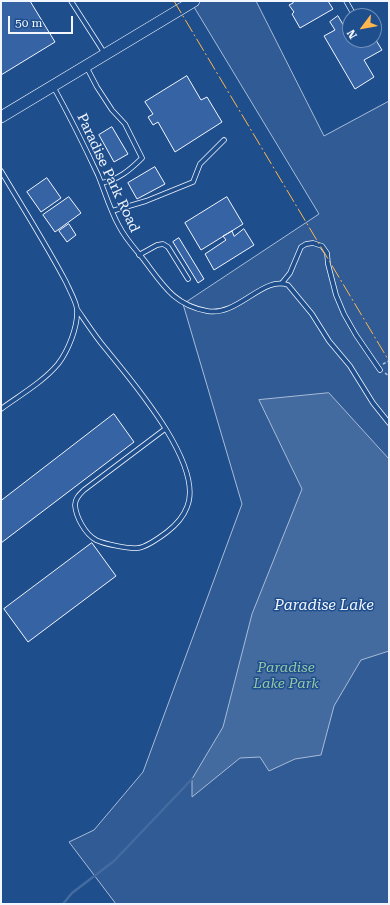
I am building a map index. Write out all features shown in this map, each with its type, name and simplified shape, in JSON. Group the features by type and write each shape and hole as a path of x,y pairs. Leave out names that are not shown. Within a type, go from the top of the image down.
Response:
{"street":[{"path":"1,117 194,1"}],"lane":[{"path":"71,1 105,54"},
{"path":"86,66 97,87 112,110 125,124 142,158 132,168 112,181 101,183"},
{"name":"Paradise Park Road","path":"53,86 101,183 122,231 159,281 183,304 206,311 219,312 226,310 271,284 282,283"},
{"path":"112,211 146,201 193,182 200,164 224,140"},
{"path":"1,171 53,257 78,309 104,347 149,403 165,430 184,463 190,491 188,506 181,520 157,540 138,548 106,544 95,540 87,532 78,514 75,504 78,496 165,430"},
{"path":"380,370 356,335 344,314 336,294 328,264 327,253 322,246 313,243 306,244 301,247 290,273 282,283 288,285 312,314 329,341 350,366 373,403 389,424"},
{"path":"139,255 157,245 163,244 168,247 188,279"},
{"path":"1,410 47,376 57,364 66,352 76,324 78,309"}],"shaded area":[{"name":"Paradise Lake Park","path":"256,1 324,136 389,101 389,904 116,904 69,842 94,830 143,772 242,504 183,304 319,214 191,2"}],"water":[{"name":"Paradise Lake","path":"329,393 389,459 389,651 361,660 334,706 321,755 295,759 269,771 260,757 240,758 192,797 192,779 223,727 252,614 302,489 259,400"}],"building":[{"path":"1,1 30,1 55,42 1,75"},
{"path":"292,1 328,1 333,9 300,28 292,14 294,12 289,5 293,3"},
{"path":"338,16 342,23 342,48 381,48 382,50 364,60 374,77 355,89 324,36 335,30 330,22"},
{"path":"187,76 201,100 207,97 222,122 175,152 158,122 153,125 148,117 153,114 145,102"},
{"path":"112,127 128,154 114,162 99,135"},
{"path":"155,167 165,184 137,199 128,183"},
{"path":"47,178 61,198 41,212 27,192"},
{"path":"69,197 81,213 55,232 43,215"},
{"path":"227,197 243,224 201,250 185,223"},
{"path":"69,224 76,235 67,242 59,231"},
{"path":"244,229 254,245 214,270 205,254 226,240 223,236 232,231 234,236"},
{"path":"179,238 204,279 198,283 173,242"},
{"path":"114,414 134,442 1,543 1,501"},
{"path":"92,543 116,576 28,642 4,609"}],"waterway":[{"path":"63,904 72,893 114,861 192,779"}],"power":[{"path":"174,1 389,361"}]}
